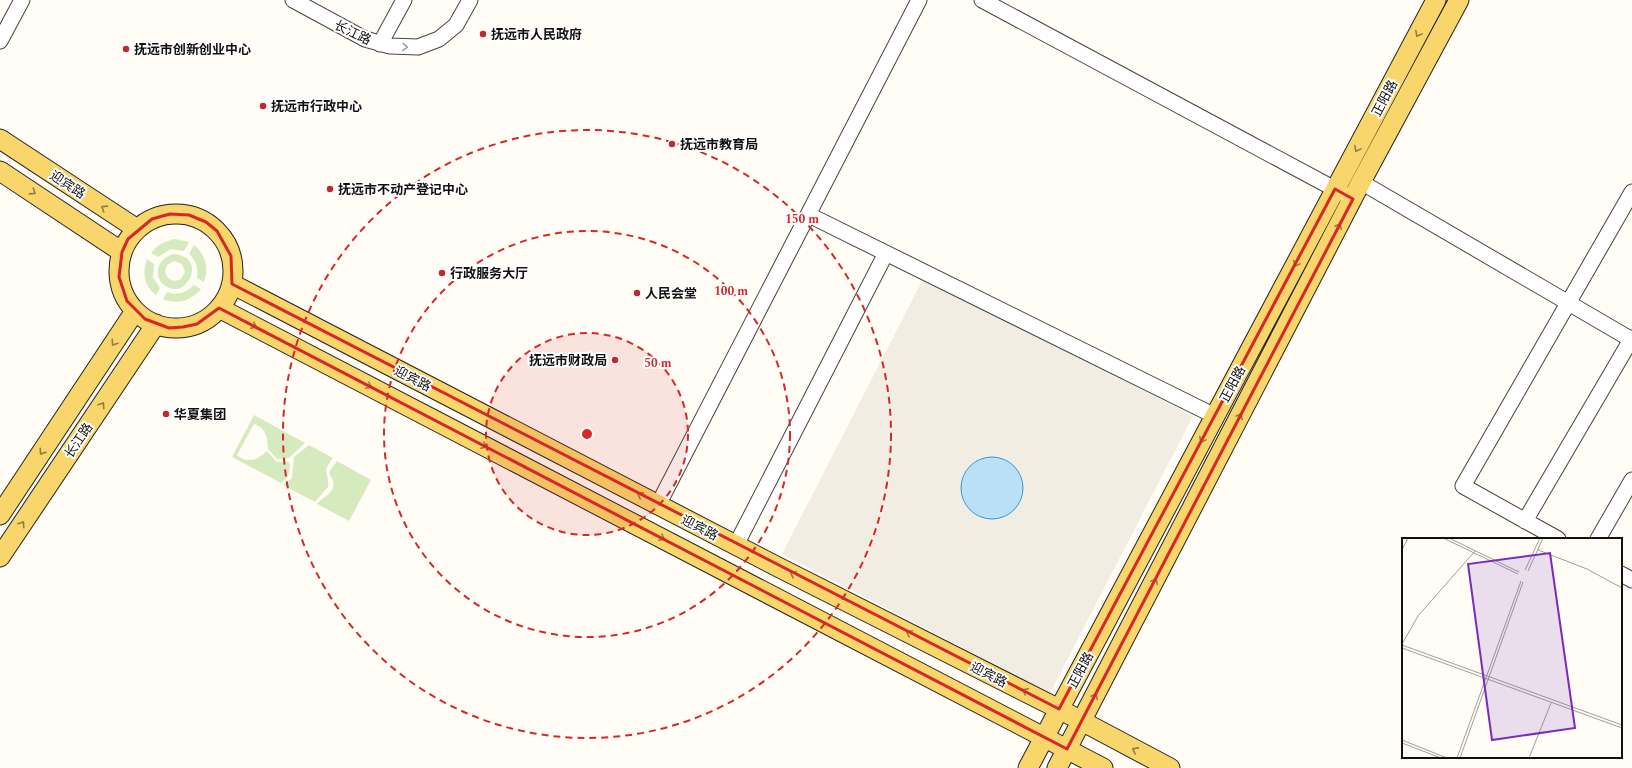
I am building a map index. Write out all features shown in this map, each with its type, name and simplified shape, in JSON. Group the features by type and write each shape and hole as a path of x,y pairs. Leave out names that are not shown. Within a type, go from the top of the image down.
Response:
{"main road":[{"name":"正阳路","path":"1028,768 1436,0"},
{"name":"正阳路","path":"1057,768 1357,190 1459,0"},
{"name":"迎宾路","path":"0,139 137,229"},
{"name":"迎宾路","path":"0,171 122,252"},
{"path":"170,214 189,215 206,222 217,231 226,242 231,256 233,270 232,284 227,297 209,318 197,324 169,328 145,319 135,311 127,301 119,277 122,252 128,240 137,229 152,219 170,214"},
{"name":"迎宾路","path":"232,284 658,505 1059,709 1170,768"},
{"name":"迎宾路","path":"219,308 1103,768"},
{"name":"长江路","path":"0,515 135,311"},
{"name":"长江路","path":"0,557 156,324"}],"street":[{"path":"0,40 22,0"},
{"name":"长江路","path":"294,0 365,40 390,46 418,47 439,39 456,25 470,0"},
{"path":"380,44 404,0"},
{"path":"658,505 919,0"},
{"path":"982,0 1335,189 1357,190 1569,303 1632,339 1525,521"},
{"path":"1556,538 1464,486 1632,192"},
{"path":"809,215 1215,416"},
{"path":"736,545 886,253"},
{"path":"1599,538 1632,480"},
{"path":"1622,575 1632,580"}],"highlighted area":[{"path":"1335,189 1353,199 1067,749 219,308 197,324 183,327 169,328 145,319 127,301 119,277 122,252 128,239 152,219 170,214 189,215 206,222 217,231 231,256 232,284 1059,709"}],"green space":[{"path":"175,239 189,242 184,251 171,249 158,257 151,253 162,244"},
{"path":"194,245 204,257 206,272 204,282 197,278 194,259 189,254"},
{"path":"173,254 184,257 190,263 192,270 190,278 185,284 178,288 170,288 162,283 159,278 159,266","holes":["174,261 182,264 185,272 181,279 176,281 169,279 165,272 167,265"]},
{"path":"147,259 154,264 153,277 160,288 156,295 149,288 145,279 145,264"},
{"path":"194,285 201,289 184,301 173,302 163,299 167,292 178,294 188,290"},
{"path":"254,415 305,443 289,458 277,459 268,449 266,434 261,428 254,424 237,455 241,458 252,460 260,457 267,451 277,462 289,462 290,466 288,477 281,483 232,457"},
{"path":"309,445 333,458 326,470 328,487 315,502 283,485 292,478 294,457"},
{"path":"337,461 371,480 349,521 317,504 333,489 333,481 329,472"}],"shaded area":[{"path":"924,277 1193,416 1050,693 782,554"}],"water":[{"path":"992,457 1009,462 1014,466 1018,471 1023,488 1018,505 1014,510 1009,514 992,519 975,514 970,510 966,505 961,488 966,471 970,466 975,462"}],"place":[{"name":"抚远市人民政府","path":"483,34"},
{"name":"抚远市创新创业中心","path":"126,49"},
{"name":"抚远市行政中心","path":"263,106"},
{"name":"抚远市教育局","path":"672,144"},
{"name":"抚远市不动产登记中心","path":"330,189"},
{"name":"行政服务大厅","path":"442,273"},
{"name":"人民会堂","path":"637,293"},
{"name":"抚远市财政局","path":"615,360"},
{"name":"华夏集团","path":"166,414"}]}
